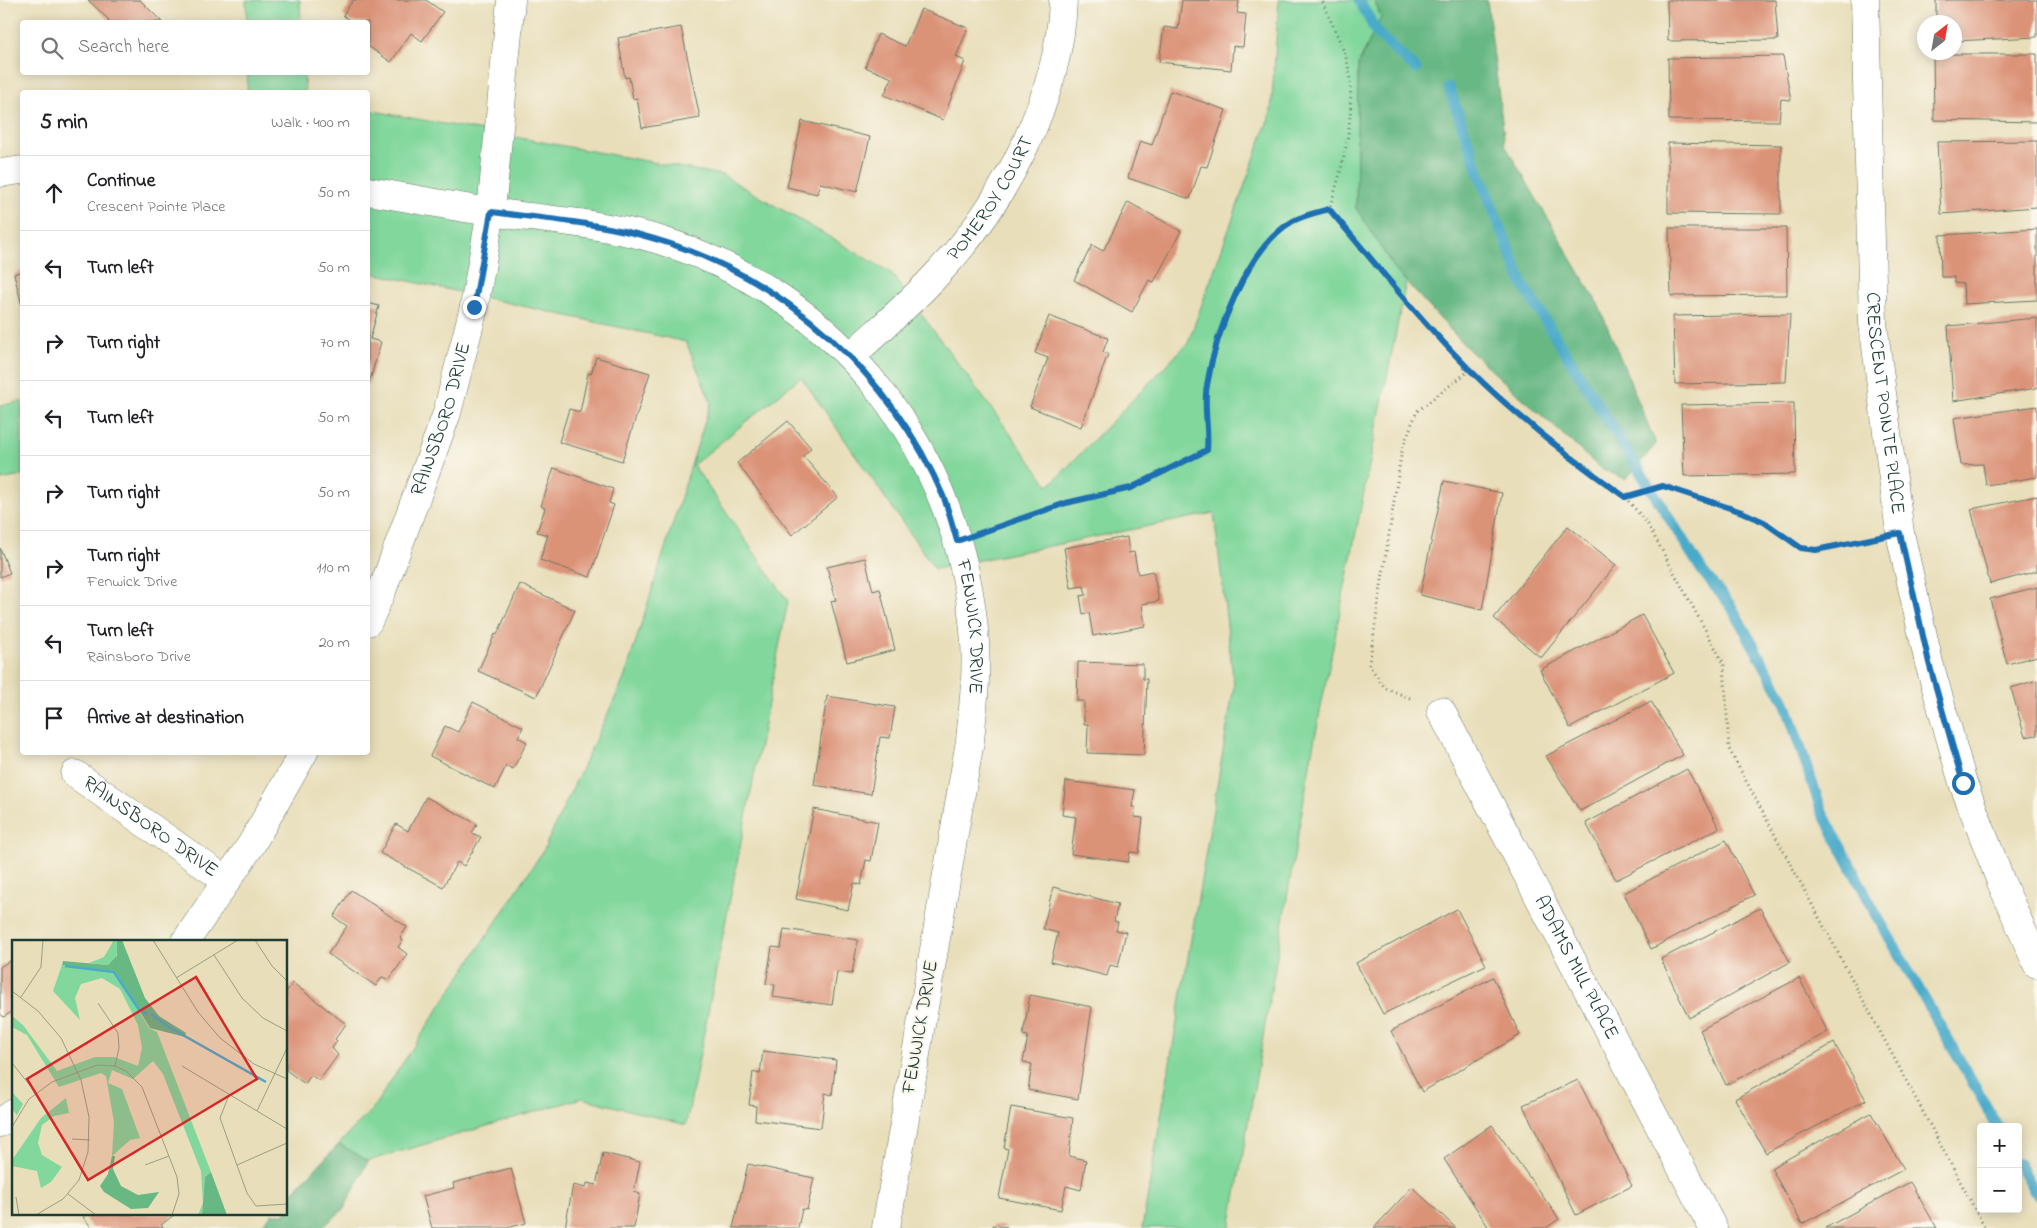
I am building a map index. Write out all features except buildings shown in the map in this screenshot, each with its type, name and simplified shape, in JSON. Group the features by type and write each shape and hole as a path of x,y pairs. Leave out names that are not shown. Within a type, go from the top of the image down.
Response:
{"street":[{"name":"RAINSBORO DRIVE","path":"370,617 446,413 474,307 491,212 511,0"},
{"name":"POMEROY COURT","path":"851,356 940,272 982,220 1004,187 1023,151 1038,113 1056,48 1063,0"},
{"name":"CRESCENT POINTE PLACE","path":"1864,0 1873,323 1900,533 1929,663 1963,783 2001,882 2037,964"},
{"path":"0,172 20,170"},
{"name":"FENWICK DRIVE","path":"370,190 491,212 613,228 695,252 737,272 777,296 814,323 851,356 905,424 926,460 944,500 957,541 971,606 975,643 974,698 970,741 886,1228"},
{"name":"ADAMS MILL PLACE","path":"1441,711 1710,1227"},
{"name":"RAINSBORO DRIVE","path":"186,940 251,845 302,755"},
{"name":"RAINSBORO DRIVE","path":"75,774 227,881"},
{"path":"0,1123 12,1114"}],"path":[{"path":"1322,0 1348,63 1351,115 1339,181 1329,209"},
{"path":"1329,209 1436,334 1470,370 1518,414 1625,497 1646,523 1724,664 1729,749 1985,1228"},
{"path":"957,541 1066,503 1131,488 1207,450 1209,432 1206,386 1222,328 1239,286 1264,247 1293,221 1329,209"},
{"path":"1441,711 1385,688 1369,666 1402,449 1417,411 1470,370"},
{"path":"1625,497 1663,486 1742,512 1764,522 1801,548 1816,550 1900,533"}],"green space":[{"path":"246,0 300,0 301,20 247,20"},
{"path":"1279,0 1374,0 1381,17 1358,65 1356,208 1396,271 1406,282 1313,747 1230,1228 1142,1228 1234,686 1214,513 935,569 801,377 693,465 788,601 686,1125 582,1098 368,1161 339,1144 373,1108 543,851 624,679 711,402 686,342 370,272 370,110 722,175 890,272 1049,486 1188,343 1271,112"},
{"path":"1374,0 1487,0 1505,145 1598,304 1656,444 1626,479 1601,469 1468,349 1396,271 1356,208 1358,65 1381,17"},
{"path":"248,75 304,75 305,90 247,90"},
{"path":"20,401 20,476 0,480 0,406"},
{"path":"339,1144 368,1161 344,1209 322,1228 259,1228 270,1216 288,1216 288,1197"}],"waterway":[{"path":"1359,0 1377,33 1416,69"},
{"path":"1449,88 1484,186 1523,285 1703,572 1731,606 1785,702 1822,812 1881,923 1996,1123"},
{"path":"2021,1168 2037,1195"}],"route":[{"path":"474,307 491,212 613,228 695,252 737,272 777,296 814,323 851,356 879,389 905,424 926,460 944,500 957,541 1066,503 1131,488 1207,450 1209,432 1206,386 1222,328 1239,286 1264,247 1293,221 1329,209 1436,334 1470,370 1518,414 1625,497 1663,486 1712,500 1742,512 1764,522 1801,548 1816,550 1900,533 1929,663 1963,783"}]}
